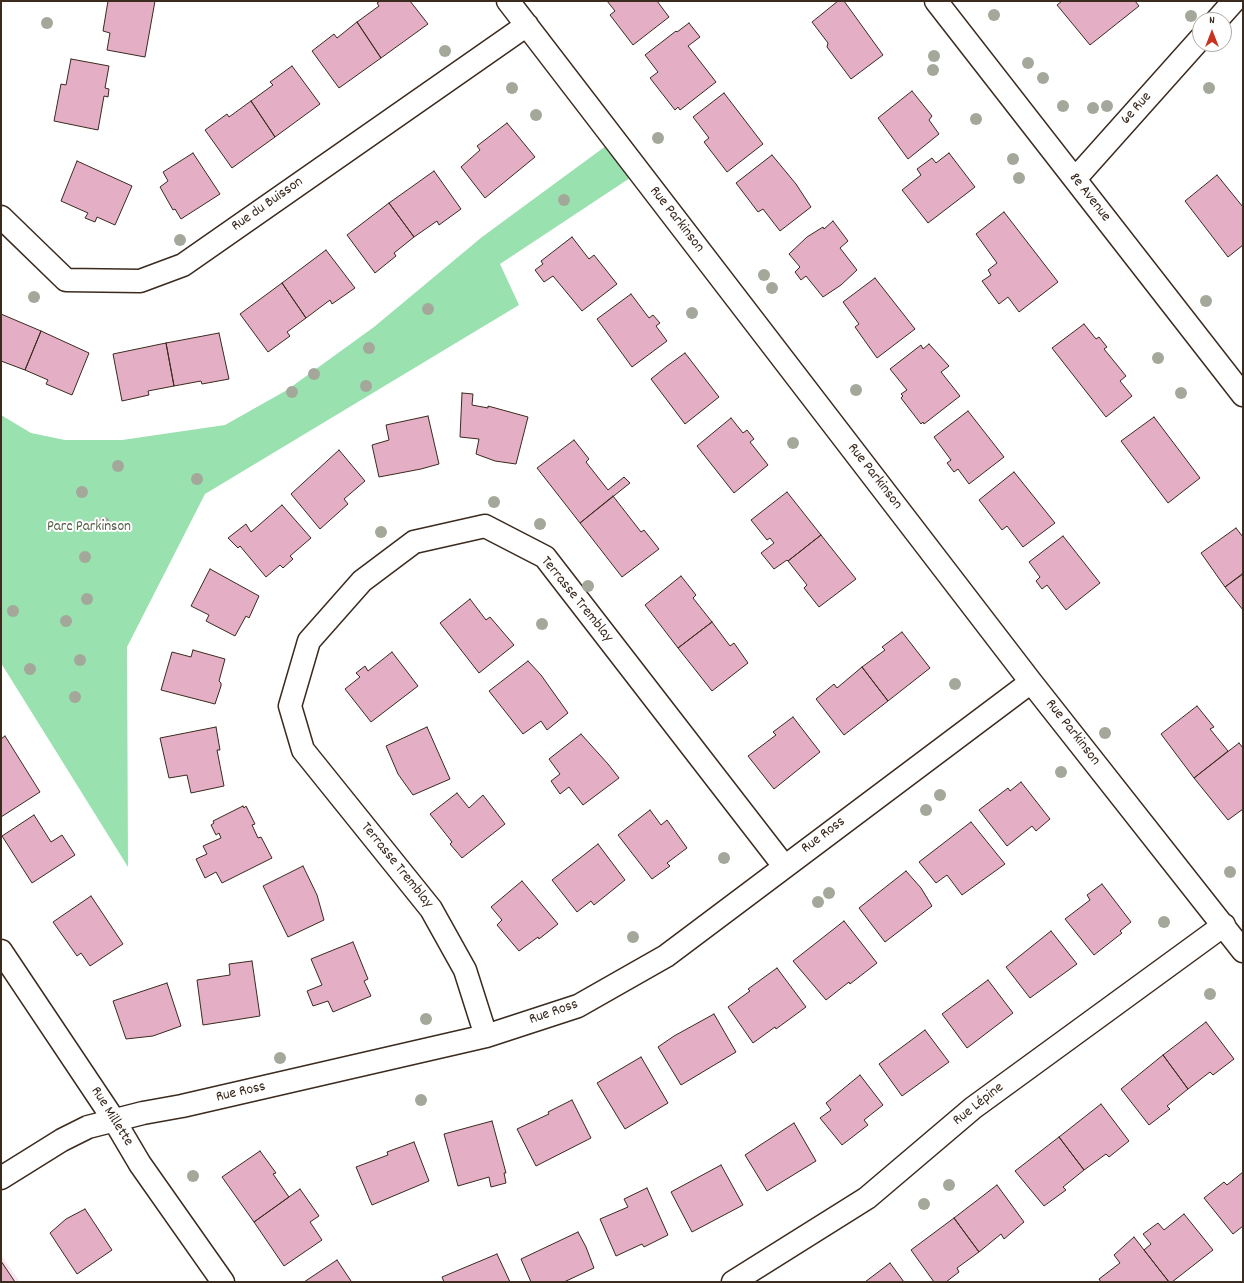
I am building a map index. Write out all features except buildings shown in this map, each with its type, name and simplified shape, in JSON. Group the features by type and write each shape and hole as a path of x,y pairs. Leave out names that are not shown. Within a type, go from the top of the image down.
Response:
{"street":[{"name":"Rue Parkinson","path":"508,1 1031,682 1243,951"},
{"name":"8e Avenue","path":"936,1 1243,396"},
{"path":"1224,12 1234,1"},
{"name":"Rue du Buisson","path":"1,217 66,280 140,282 183,264 527,26"},
{"name":"6e Rue","path":"1075,179 1192,48"},
{"name":"Terrasse Tremblay","path":"486,1036 465,970 431,909 302,750 290,706 309,641 362,581 414,542 485,526 545,557 784,866"},
{"name":"Rue Ross","path":"1,1178 74,1132 88,1126 143,1113 182,1106 486,1036 578,1006 666,956 1031,682"},
{"name":"Rue Lépine","path":"733,1282 867,1198 973,1108 1224,925"},
{"name":"Rue Millette","path":"1,951 114,1120 140,1164 222,1282"}],"shaded area":[{"path":"1,1255 20,1282 1,1282"}],"green space":[{"name":"Parc Parkinson","path":"614,140 639,172 500,264 519,305 205,494 127,647 128,867 1,663 1,415 31,433 65,440 122,440 225,425 287,390 374,327 482,237"}]}
